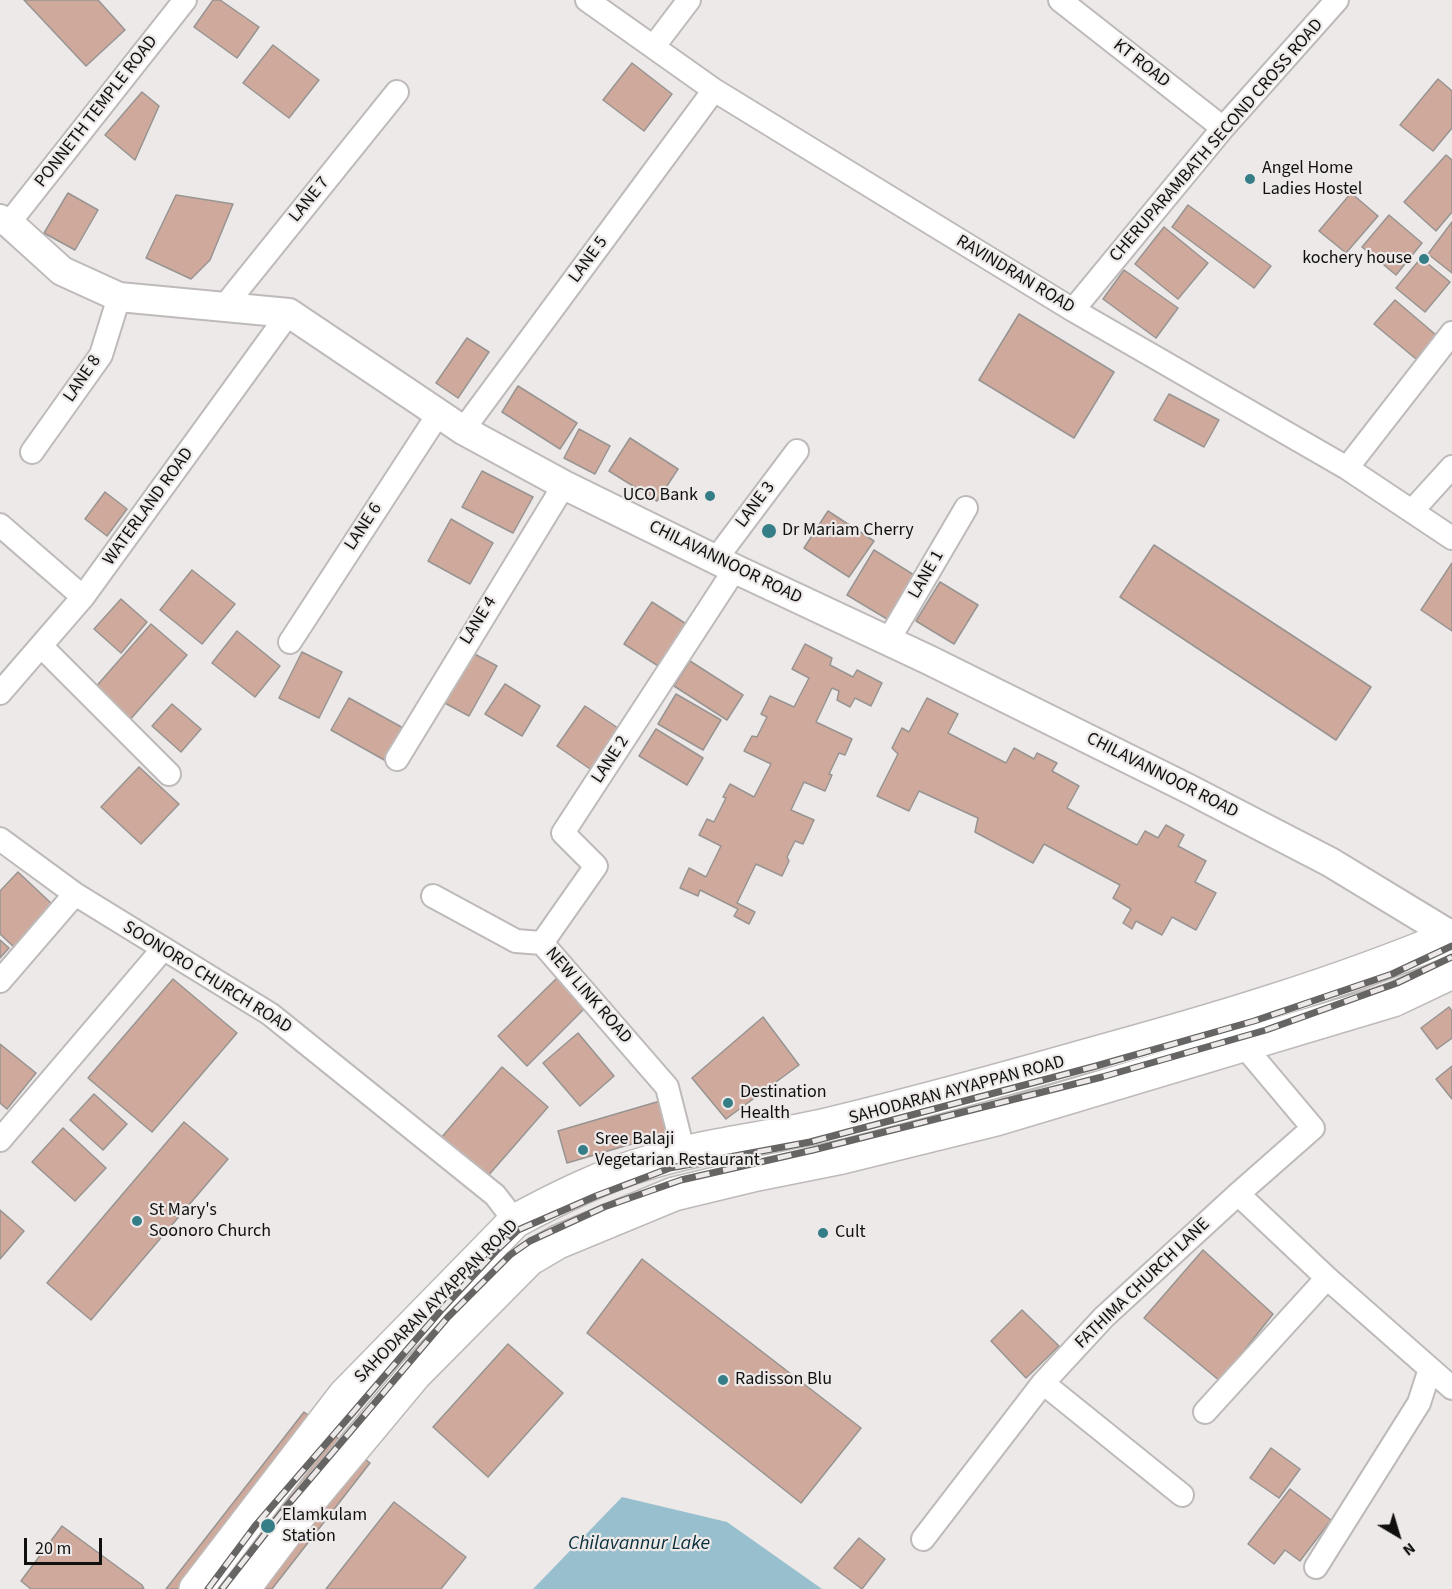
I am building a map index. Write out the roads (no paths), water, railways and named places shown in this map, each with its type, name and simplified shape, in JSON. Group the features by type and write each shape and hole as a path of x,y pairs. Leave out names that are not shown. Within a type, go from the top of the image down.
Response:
{"main road":[{"name":"SAHODARAN AYYAPPAN ROAD","path":"196,1589 345,1395 515,1221 575,1190 650,1162 835,1123 1128,1045 1220,1018 1381,965 1452,936"},
{"name":"SAHODARAN AYYAPPAN ROAD","path":"243,1589 310,1500 415,1374 529,1259 558,1242 674,1194 842,1157 996,1119 1393,1000 1452,972"}],"street":[{"name":"PONNETH TEMPLE ROAD","path":"5,221 185,0"},
{"name":"RAVINDRAN ROAD","path":"586,0 714,90 1073,310 1347,468 1452,538"},
{"path":"654,46 689,0"},
{"name":"KT ROAD","path":"1060,0 1222,128"},
{"name":"CHERUPARAMBATH SECOND CROSS ROAD","path":"1073,310 1222,128 1337,0"},
{"name":"LANE 5","path":"464,430 714,90"},
{"name":"LANE 7","path":"223,308 397,92"},
{"name":"CHILAVANNOOR ROAD","path":"5,221 62,271 119,297 289,313 464,430 564,485 1176,782 1330,862 1452,936"},
{"name":"LANE 8","path":"32,453 101,355 119,297"},
{"name":"WATERLAND ROAD","path":"0,693 83,597 289,313"},
{"path":"1347,468 1452,333"},
{"name":"LANE 6","path":"290,642 439,413"},
{"name":"LANE 3","path":"726,564 797,451"},
{"path":"1412,511 1452,467"},
{"name":"LANE 4","path":"397,759 564,485"},
{"name":"LANE 1","path":"888,641 966,508"},
{"path":"0,525 83,597"},
{"name":"LANE 2","path":"542,943 596,866 563,833 726,564"},
{"path":"40,646 169,774"},
{"name":"SOONORO CHURCH ROAD","path":"0,839 75,894 270,1014 495,1195 515,1221"},
{"path":"0,981 75,894"},
{"name":"NEW LINK ROAD","path":"433,896 516,941 542,943 667,1087 684,1154"},
{"path":"0,1140 163,949"},
{"name":"FATHIMA CHURCH LANE","path":"923,1539 1043,1383 1104,1317 1313,1128 1244,1046"},
{"path":"1238,1194 1327,1278 1452,1388"},
{"path":"1205,1412 1327,1278"},
{"path":"1316,1567 1419,1403 1430,1369"},
{"path":"1043,1383 1182,1495"}],"water":[{"name":"Chilavannur Lake","path":"622,1497 727,1522 822,1589 533,1589"}],"railway":[{"path":"208,1589 255,1526 443,1308 518,1230 596,1196 670,1168 810,1142 1096,1066 1254,1021 1392,974 1452,946"},
{"path":"222,1589 287,1506 448,1317 510,1255 530,1241 604,1207 681,1180 813,1150 1102,1077 1266,1030 1397,983 1452,957"}],"place":[{"name":"Angel Home Ladies Hostel","path":"1250,179"},
{"name":"kochery house","path":"1424,259"},
{"name":"UCO Bank","path":"710,496"},
{"name":"Dr Mariam Cherry","path":"769,531"},
{"name":"Destination Health","path":"728,1103"},
{"name":"Sree Balaji Vegetarian Restaurant","path":"583,1150"},
{"name":"St Mary's Soonoro Church","path":"137,1221"},
{"name":"Cult","path":"823,1233"},
{"name":"Radisson Blu","path":"723,1380"},
{"name":"Elamkulam Station","path":"268,1526"}]}
